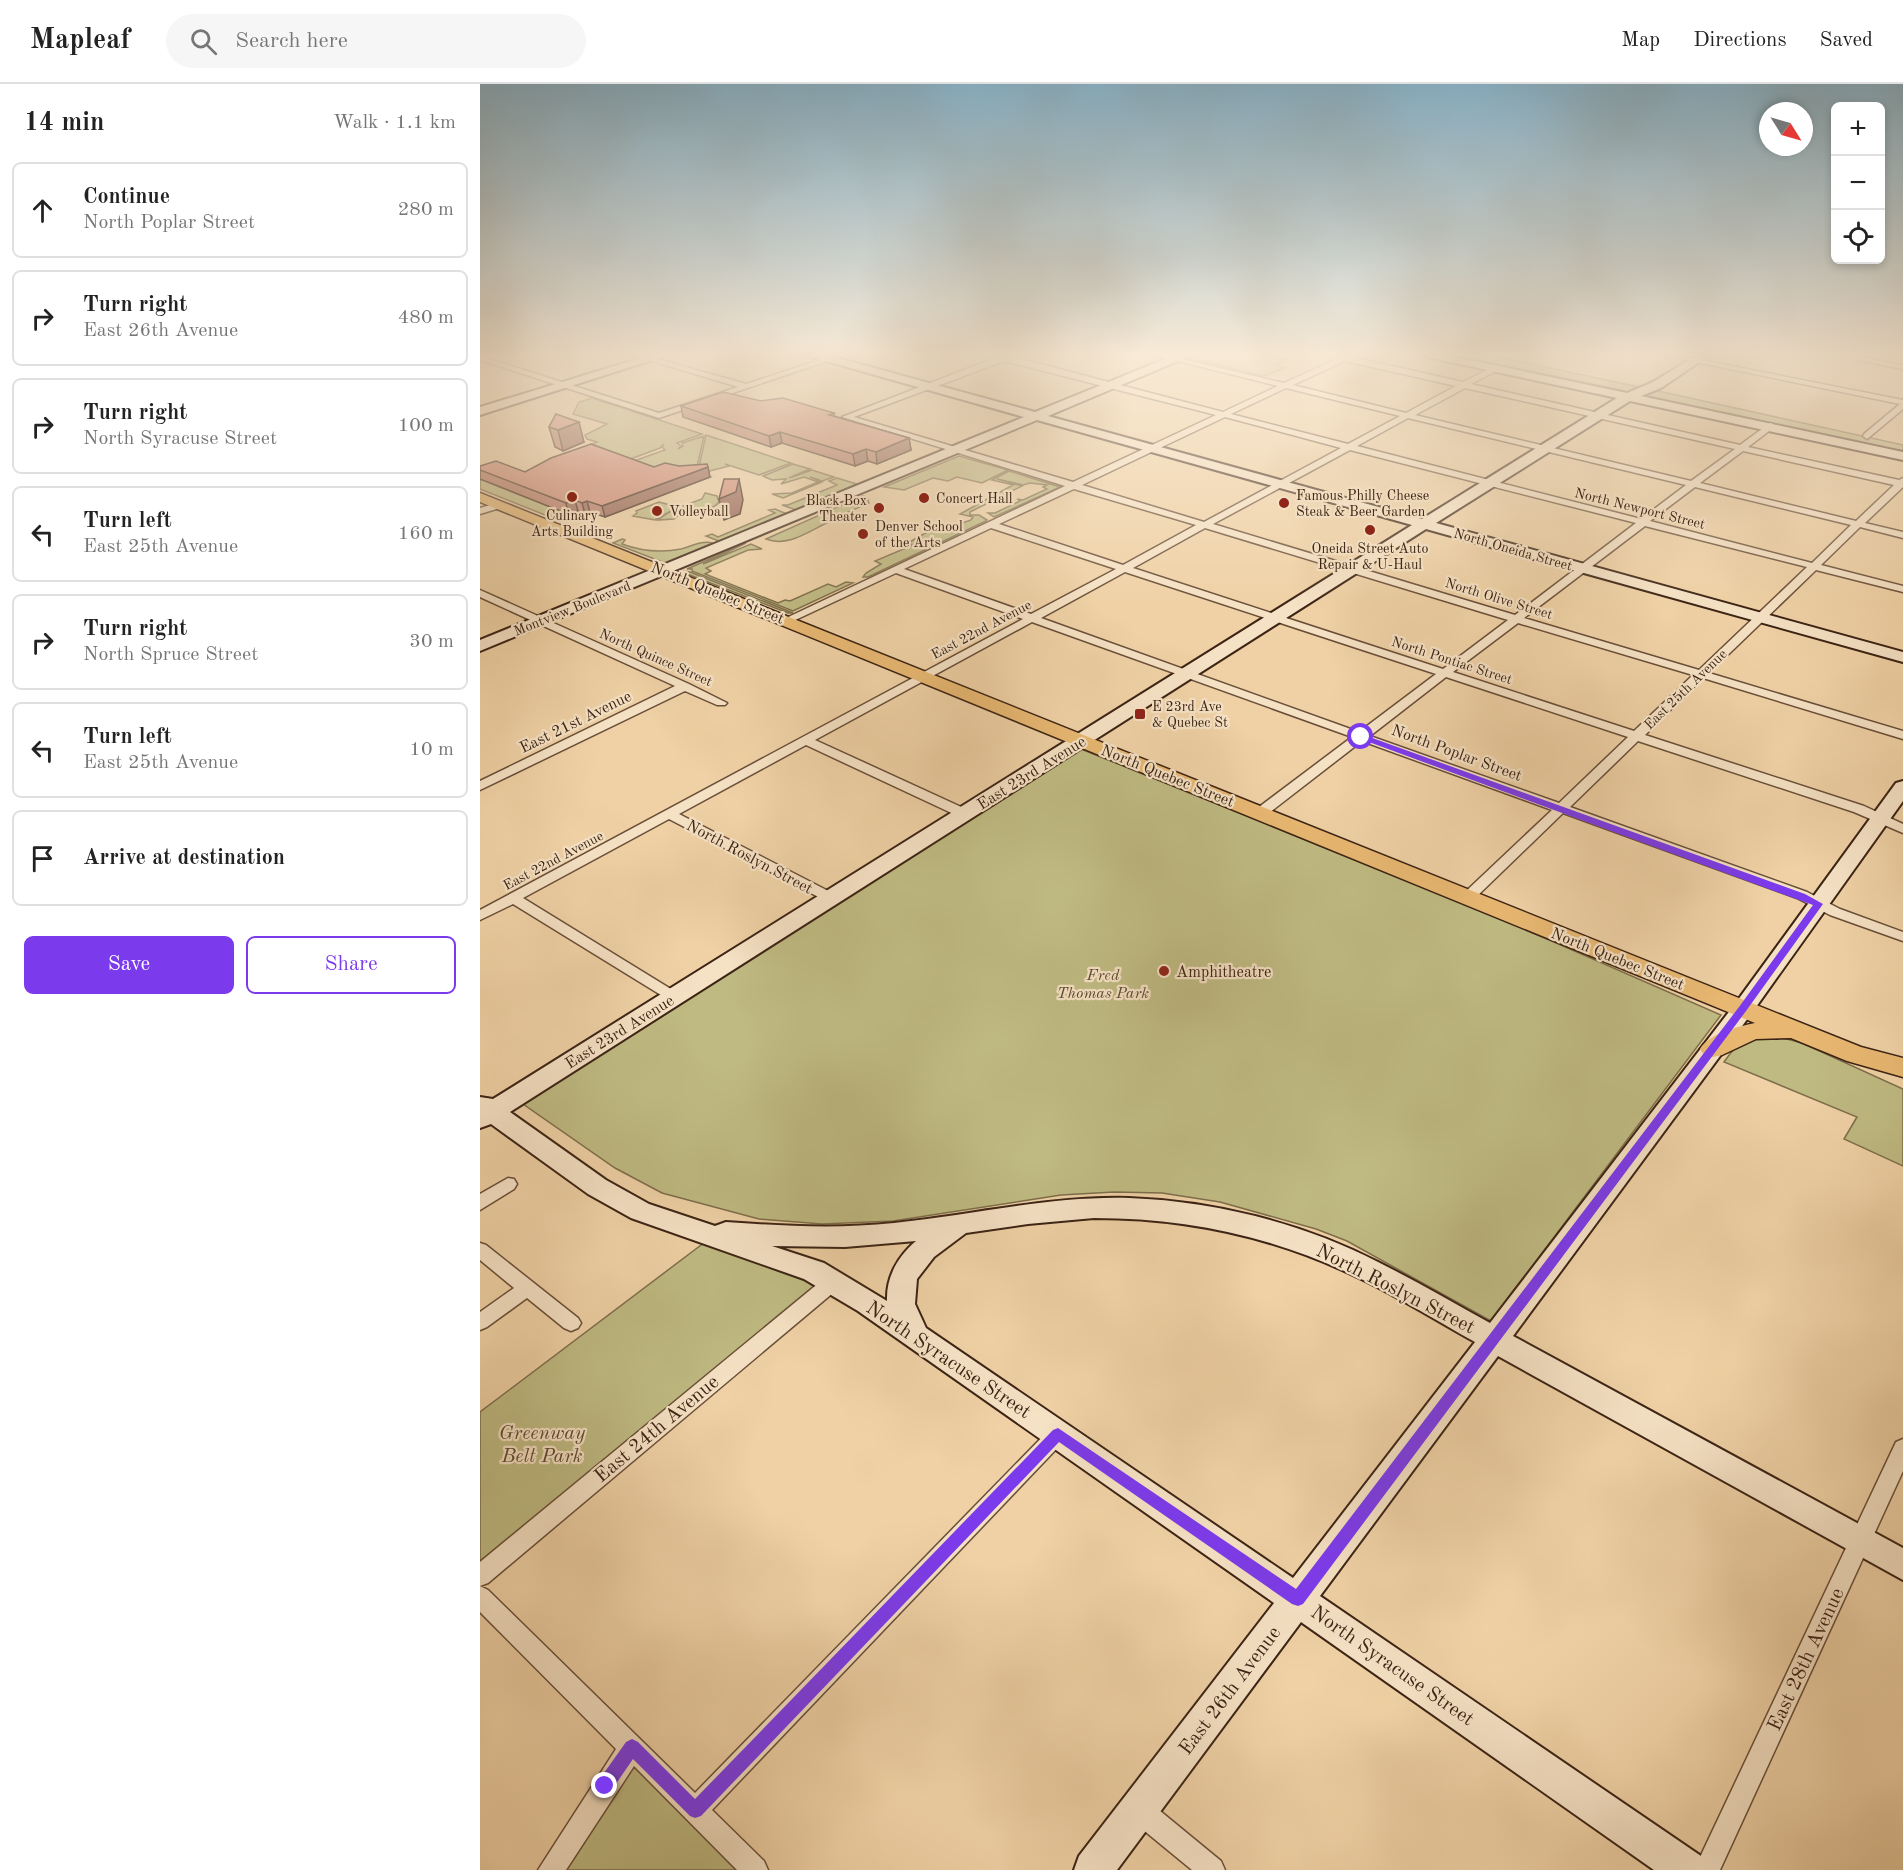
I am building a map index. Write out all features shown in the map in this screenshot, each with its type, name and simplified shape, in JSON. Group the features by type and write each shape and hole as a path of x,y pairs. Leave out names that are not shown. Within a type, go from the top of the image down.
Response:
{"main road":[{"name":"North Quebec Street","path":"480,497 665,570 1806,1035 1856,1054 1903,1068"},
{"path":"1713,1049 1737,1035 1750,1032 1777,1030 1806,1035"},
{"name":"North Quebec Street","path":"1856,1054 1876,1071 1903,1085"}],"street":[{"name":"North Olive Street","path":"913,437 1903,735"},
{"name":"Montview Boulevard","path":"480,646 984,437"},
{"name":"North Oneida Street","path":"1112,437 1903,657"},
{"path":"787,620 1175,437"},
{"name":"North Newport Street","path":"1311,437 1903,589"},
{"name":"East 22nd Avenue","path":"480,916 1367,437"},
{"path":"1501,437 1903,535"},
{"name":"East 23rd Avenue","path":"484,1111 675,997 1562,437"},
{"path":"1695,437 1902,483"},
{"path":"1260,813 1756,437"},
{"path":"1820,437 1903,456"},
{"path":"1873,437 1903,444"},
{"name":"East 25th Avenue","path":"1468,897 1902,483"},
{"path":"480,512 500,504"},
{"name":"North Pontiac Street","path":"989,525 1637,735 1859,809 1903,829"},
{"name":"North Poplar Street","path":"895,569 1791,891 1835,912 1903,937"},
{"name":"North Quince Street","path":"480,593 721,703"},
{"name":"East 21st Avenue","path":"480,786 685,686"},
{"path":"805,740 965,814"},
{"name":"East 26th Avenue","path":"1093,1870 1743,1009 1903,788"},
{"name":"North Roslyn Street","path":"669,814 831,898"},
{"path":"513,898 675,997"},
{"name":"North Syracuse Street","path":"484,1111 620,1201 658,1218 778,1257 833,1282 916,1335 1687,1870"},
{"path":"480,1203 508,1184"},
{"name":"North Roslyn Street","path":"692,1229 834,1237 886,1234 1061,1210 1127,1208 1190,1213 1235,1221 1289,1236 1345,1258 1903,1565"},
{"path":"916,1335 905,1317 901,1303 906,1271 916,1256 930,1243 970,1222"},
{"path":"480,1250 571,1323"},
{"name":"East 24th Avenue","path":"480,1575 833,1282"},
{"path":"480,1322 527,1288"},
{"path":"695,1810 1058,1434"},
{"name":"East 28th Avenue","path":"1707,1870 1903,1448"},
{"path":"480,1597 755,1870"},
{"path":"551,1870 632,1747"},
{"path":"1139,1810 1212,1870"}],"green space":[{"path":"586,437 693,437 677,443 681,446 678,449 683,446 682,443 704,437 697,467 659,472 631,462 665,450 662,447 664,444 660,448 628,460 588,446 597,442"},
{"path":"705,437 713,437 791,463 759,475 725,464 729,466 706,472 699,467"},
{"path":"1828,437 1868,437 1903,445 1903,453"},
{"path":"959,456 1008,470 982,483 957,477 948,481 933,478 904,490 884,487"},
{"path":"793,464 810,469 789,478 812,470 834,477 822,481 810,477 822,482 783,498 772,494 792,493 818,482 804,477 781,484 786,479 772,480 763,476"},
{"path":"1009,471 1060,487 994,517 988,513 995,513 1020,501 1017,499 1023,500 1047,489 1043,487 1047,485 1030,483 1023,485 997,479 1022,486 970,512 970,515 979,515 986,521 868,577 863,577 881,564 875,561 913,545 908,543 934,528 951,527 971,520 973,517 960,514 1013,485 992,480"},
{"path":"837,478 857,484 796,510 782,505 788,505 837,485 829,481"},
{"path":"480,479 568,514 555,519 480,489"},
{"path":"705,493 717,496 719,502 717,505 697,508 708,510 681,515 674,519 658,520 672,511 689,508 683,506 702,499"},
{"path":"862,496 867,497 869,503 839,516 832,514 823,517 831,521 799,537 783,541 766,539"},
{"path":"659,502 678,507 655,520 633,516 637,513 636,511"},
{"path":"775,509 787,514 721,542 706,536 712,534 718,537 775,513 769,510"},
{"path":"625,540 622,544 644,550 659,551 713,543 665,563 613,543"},
{"path":"746,543 703,564 751,544 762,549 748,550 706,568 711,571 705,574 778,603 785,600 790,601 828,584 836,587 846,582 853,583 793,611 692,571 692,569 687,569"},
{"path":"682,572 690,572 793,613"},
{"name":"Fred Thomas Park","path":"1081,749 1513,924 1721,1015 1491,1321 1347,1241 1316,1229 1220,1202 1162,1193 1114,1192 1061,1195 893,1221 822,1224 759,1219 662,1193 615,1168 523,1104"},
{"path":"1783,1038 1802,1043 1903,1089 1903,1166 1844,1139 1857,1117 1724,1062 1737,1046 1748,1039"},
{"name":"Greenway Belt Park","path":"713,1236 833,1282 480,1576 480,1412"},
{"path":"632,1747 755,1870 551,1870"}],"building":[{"path":"798,437 909,438 876,452 866,449 853,454"},
{"path":"591,444 654,467 665,463 679,466 707,464 708,467 602,506 575,500 566,503 480,470 480,466 496,461 525,472 551,458"},
{"path":"724,479 739,479 736,492 719,499"}],"place":[{"name":"Culinary Arts Building","path":"572,497"},
{"name":"Concert Hall","path":"924,498"},
{"name":"Famous Philly Cheese Steak & Beer Garden","path":"1284,503"},
{"name":"Black Box Theater","path":"879,508"},
{"name":"Volleyball","path":"657,511"},
{"name":"Oneida Street Auto Repair & U-Haul","path":"1370,530"},
{"name":"Denver School of the Arts","path":"863,534"},
{"name":"E 23rd Ave & Quebec St","path":"1140,714"},
{"name":"Amphitheatre","path":"1164,971"}],"route":[{"path":"605,1786 632,1747 695,1810 1058,1434 1298,1599 1743,1009 1819,904 1361,737"}]}
